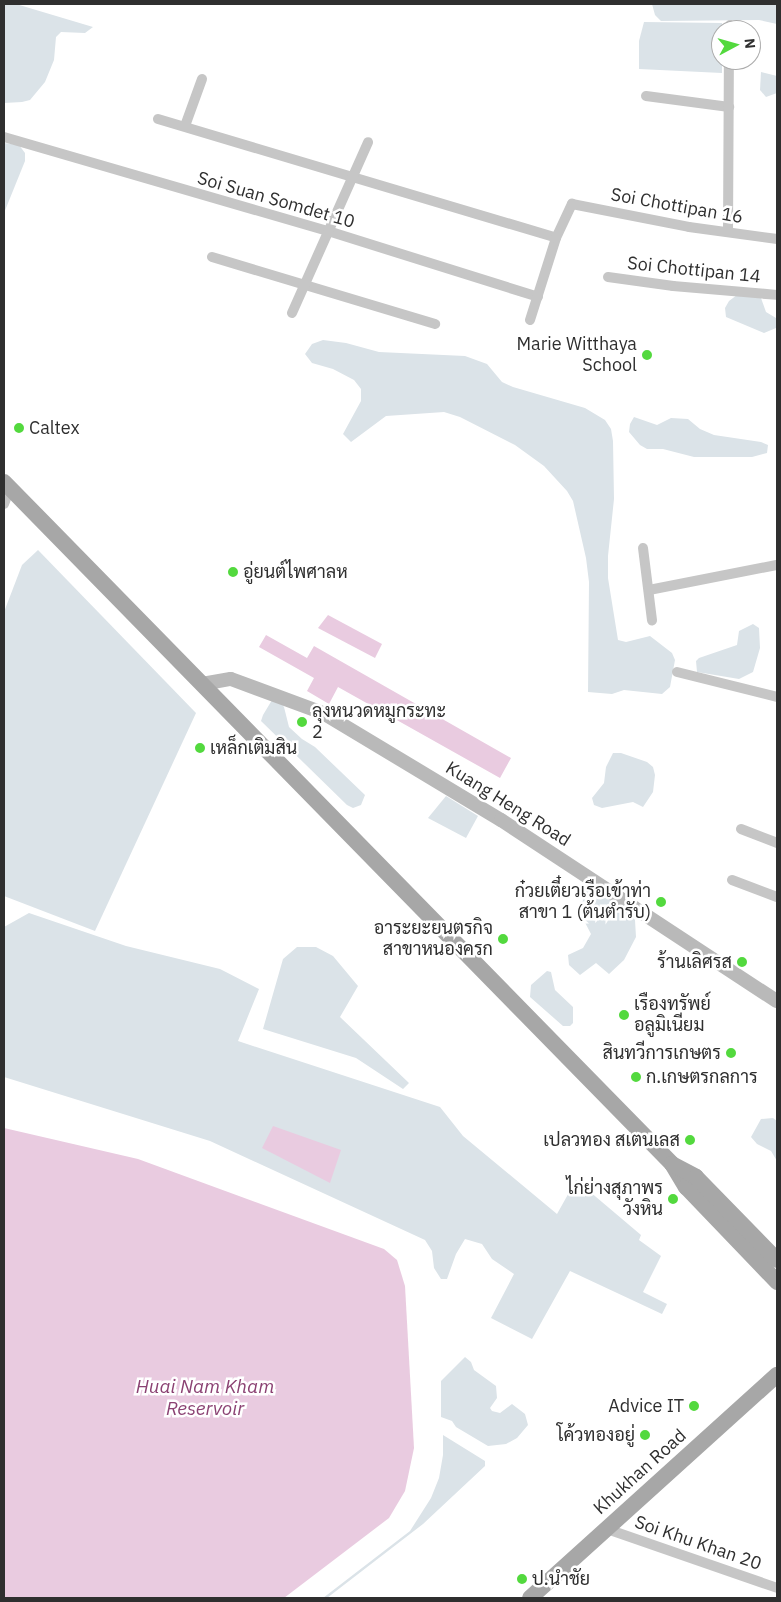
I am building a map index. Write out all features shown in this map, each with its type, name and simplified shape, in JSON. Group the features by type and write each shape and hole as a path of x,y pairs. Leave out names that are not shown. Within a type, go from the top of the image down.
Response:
{"main road":[{"path":"7,485 672,1164 686,1188 777,1282"},
{"path":"672,1164 696,1177 777,1260"},
{"name":"Khukhan Road","path":"530,1598 777,1375"}],"street":[{"path":"728,232 729,70"},
{"path":"185,126 202,79"},
{"path":"646,96 729,106"},
{"path":"158,119 556,238 530,320"},
{"name":"Soi Suan Somdet 10","path":"4,137 328,231 538,297"},
{"path":"292,313 368,142"},
{"name":"Soi Chottipan 16","path":"556,238 572,204 689,227 777,239"},
{"path":"212,257 435,324"},
{"name":"Soi Chottipan 14","path":"608,277 673,286 777,295"},
{"path":"4,504 7,485"},
{"path":"643,548 652,620"},
{"path":"649,590 777,565"},
{"path":"677,672 777,697"},
{"name":"Kuang Heng Road","path":"202,684 231,679 323,713 501,820 777,1000"},
{"path":"741,829 777,842"},
{"path":"732,880 777,897"},
{"name":"Soi Khu Khan 20","path":"607,1529 777,1588"}],"shaded area":[{"path":"4,4 16,4 93,27 85,33 61,32 56,37 54,60 45,82 30,100 22,102 4,103"},
{"path":"652,4 777,4 777,24 761,20 661,21 655,15"},
{"path":"644,22 711,23 711,70 722,70 722,73 639,69 639,41"},
{"path":"761,72 777,76 777,93 766,97 760,90"},
{"path":"4,143 19,145 25,153 25,161 4,213"},
{"path":"737,295 761,298 766,312 776,318 776,328 764,333 726,317 725,308 729,301"},
{"path":"323,340 346,343 379,352 465,356 487,364 502,382 585,408 605,420 611,429 613,441 614,499 608,556 608,578 618,640 626,642 650,636 672,653 675,660 670,687 662,694 624,690 612,694 588,692 589,582 586,558 573,501 567,491 544,466 515,445 460,417 444,412 386,416 351,442 343,434 361,401 361,389 354,380 333,369 312,363 305,354 312,344"},
{"path":"634,417 657,425 671,418 688,419 700,429 714,435 761,442 768,445 767,453 752,457 694,457 663,449 647,449 640,445 629,432 630,424"},
{"path":"38,550 196,713 95,931 4,896 4,612 22,565"},
{"path":"753,624 759,628 760,648 753,672 739,679 697,672 696,661 699,658 737,645 739,631"},
{"path":"272,700 279,700 284,707 289,727 302,739 315,747 365,795 361,805 353,808 347,805 261,721"},
{"path":"613,753 621,753 647,762 653,767 655,775 653,792 643,807 633,802 602,808 594,805 592,798 604,783 606,767"},
{"path":"446,796 478,816 466,838 428,818"},
{"path":"587,889 600,890 621,904 635,920 636,937 624,960 609,974 596,963 580,975 569,965 568,955 583,948 591,934 579,911"},
{"path":"29,913 126,946 220,969 259,989 238,1041 440,1107 463,1136 557,1214 576,1180 641,1235 639,1240 661,1256 643,1292 667,1304 662,1314 570,1271 532,1339 491,1318 514,1274 492,1259 482,1244 465,1239 456,1254 447,1279 441,1279 434,1268 432,1251 425,1240 210,1141 4,1077 4,927"},
{"path":"297,947 316,947 333,956 358,986 340,1017 409,1083 403,1089 356,1058 263,1029 283,959"},
{"path":"547,971 551,972 555,990 573,1007 573,1023 570,1026 563,1026 530,997 531,985"},
{"path":"773,1118 777,1121 777,1161 771,1151 757,1144 751,1137 761,1119"},
{"path":"465,1357 471,1362 474,1370 496,1386 497,1398 490,1408 492,1411 500,1413 512,1404 525,1414 528,1425 517,1438 506,1444 488,1446 456,1427 452,1421 441,1417 441,1381"},
{"path":"443,1435 485,1461 485,1466 423,1524 327,1598 323,1598 410,1531 431,1498 439,1478 443,1455"}],"water":[{"path":"328,615 382,644 375,658 318,628"},
{"path":"266,635 307,658 314,646 511,758 500,778 338,687 329,704 307,691 314,678 259,647"},
{"path":"273,1126 341,1150 330,1183 262,1148"},
{"name":"Huai Nam Kham Reservoir","path":"4,1128 138,1159 384,1249 397,1260 405,1286 414,1448 405,1491 389,1518 284,1598 4,1598"}],"place":[{"name":"Marie Witthaya School","path":"647,355"},
{"name":"Caltex","path":"19,428"},
{"name":"อู่ยนต์ไพศาลห","path":"233,572"},
{"name":"ลุงหนวดหมูกระทะ 2","path":"302,722"},
{"name":"เหล็กเติมสิน","path":"200,748"},
{"name":"ก๋วยเตี๋ยวเรือเข้าท่า สาขา 1 (ต้นตำรับ)","path":"661,902"},
{"name":"อาระยะยนตรกิจ สาขาหนองครก","path":"503,939"},
{"name":"ร้านเลิศรส","path":"742,962"},
{"name":"เรืองทรัพย์ อลูมิเนียม","path":"624,1015"},
{"name":"สินทวีการเกษตร","path":"731,1053"},
{"name":"ก.เกษตรกลการ","path":"636,1077"},
{"name":"เปลวทอง สเตนเลส","path":"690,1140"},
{"name":"ไก่ย่างสุภาพร วังหิน","path":"673,1199"},
{"name":"Advice IT","path":"694,1406"},
{"name":"โค้วทองอยู่","path":"645,1435"},
{"name":"ป.นำชัย","path":"522,1579"}]}
